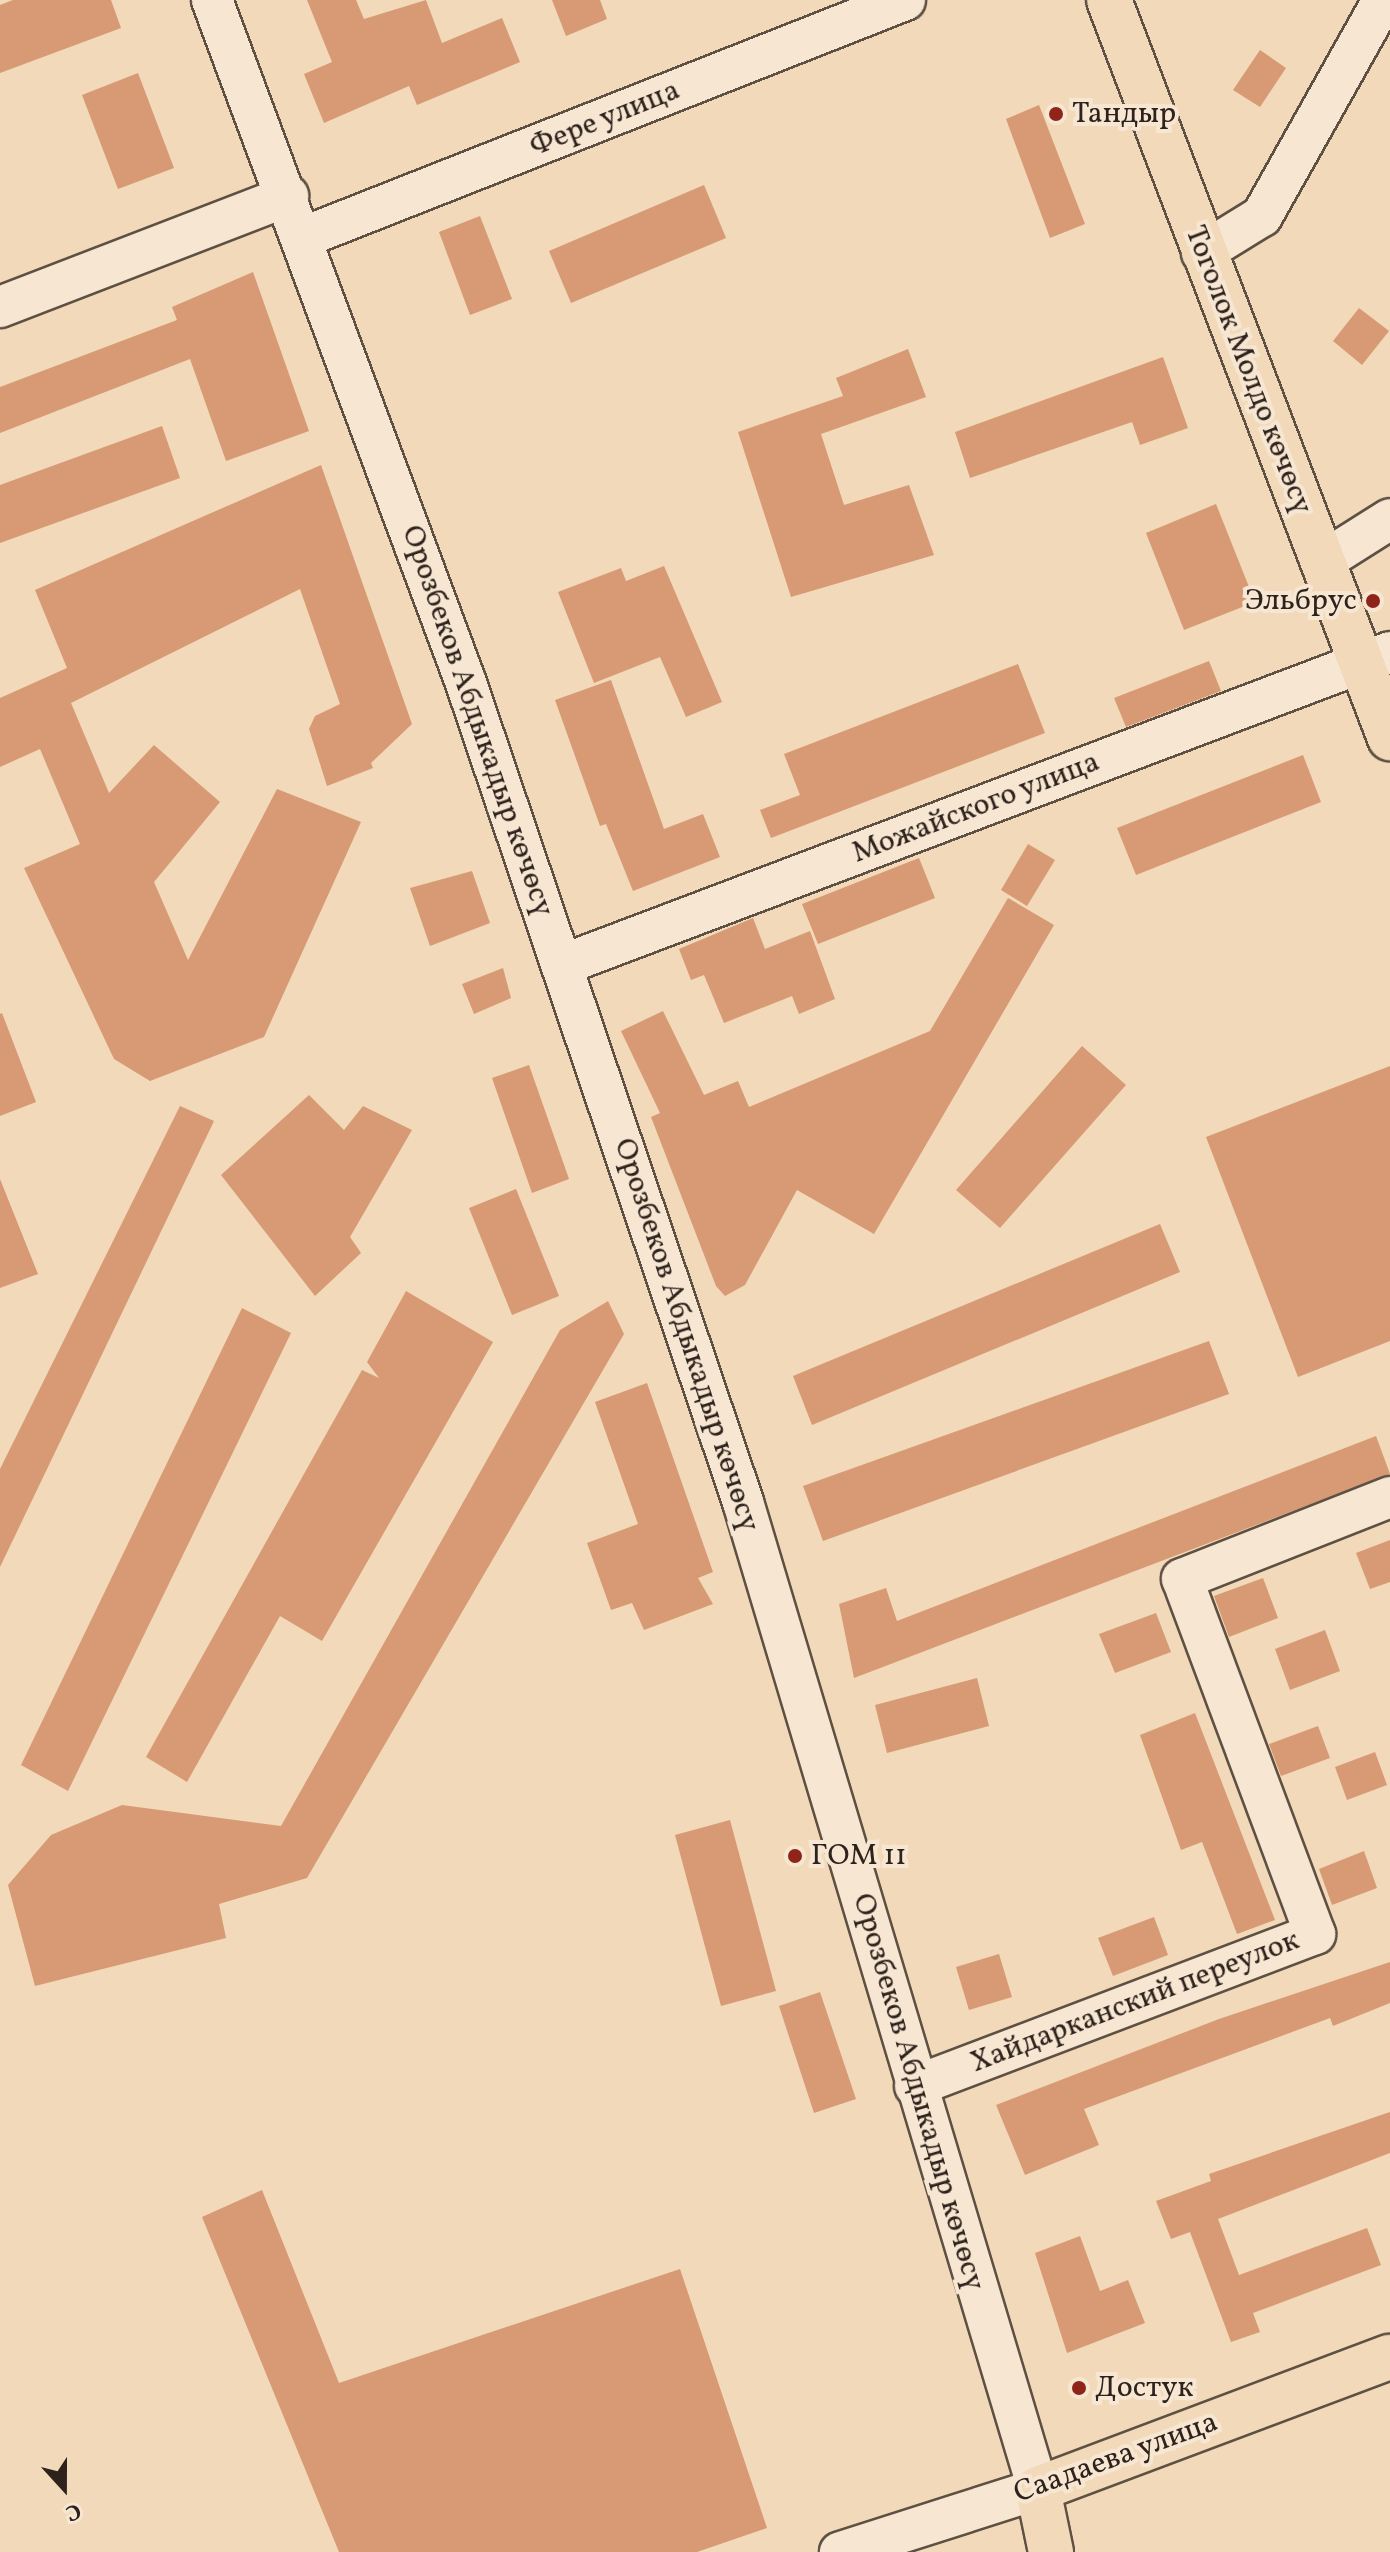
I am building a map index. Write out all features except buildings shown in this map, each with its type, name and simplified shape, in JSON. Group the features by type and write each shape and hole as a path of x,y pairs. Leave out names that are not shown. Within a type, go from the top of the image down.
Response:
{"main road":[{"name":"Тоголок Молдо көчөсү","path":"1109,0 1202,253 1322,562 1376,658 1390,738"},
{"name":"Саадаева улица","path":"1038,2489 1390,2357"},
{"path":"1038,2489 1051,2552"}],"street":[{"name":"Орозбеков Абдыкадыр көчөсү","path":"212,0 304,237 562,965 760,1555 915,2086 1038,2489"},
{"name":"Фере улица","path":"304,237 905,0"},
{"path":"1202,253 1262,216 1383,0"},
{"path":"0,307 288,196"},
{"path":"1322,562 1390,519"},
{"name":"Можайского улица","path":"562,965 1376,658"},
{"name":"Хайдарканский переулок","path":"915,2086 1315,1934 1182,1579 1390,1497"},
{"name":"Саадаева улица","path":"840,2552 1038,2489"}],"place":[{"name":"Тандыр","path":"1056,114"},
{"name":"Эльбрус","path":"1373,601"},
{"name":"ГОМ 11","path":"795,1856"},
{"name":"Достук","path":"1079,2388"}]}
